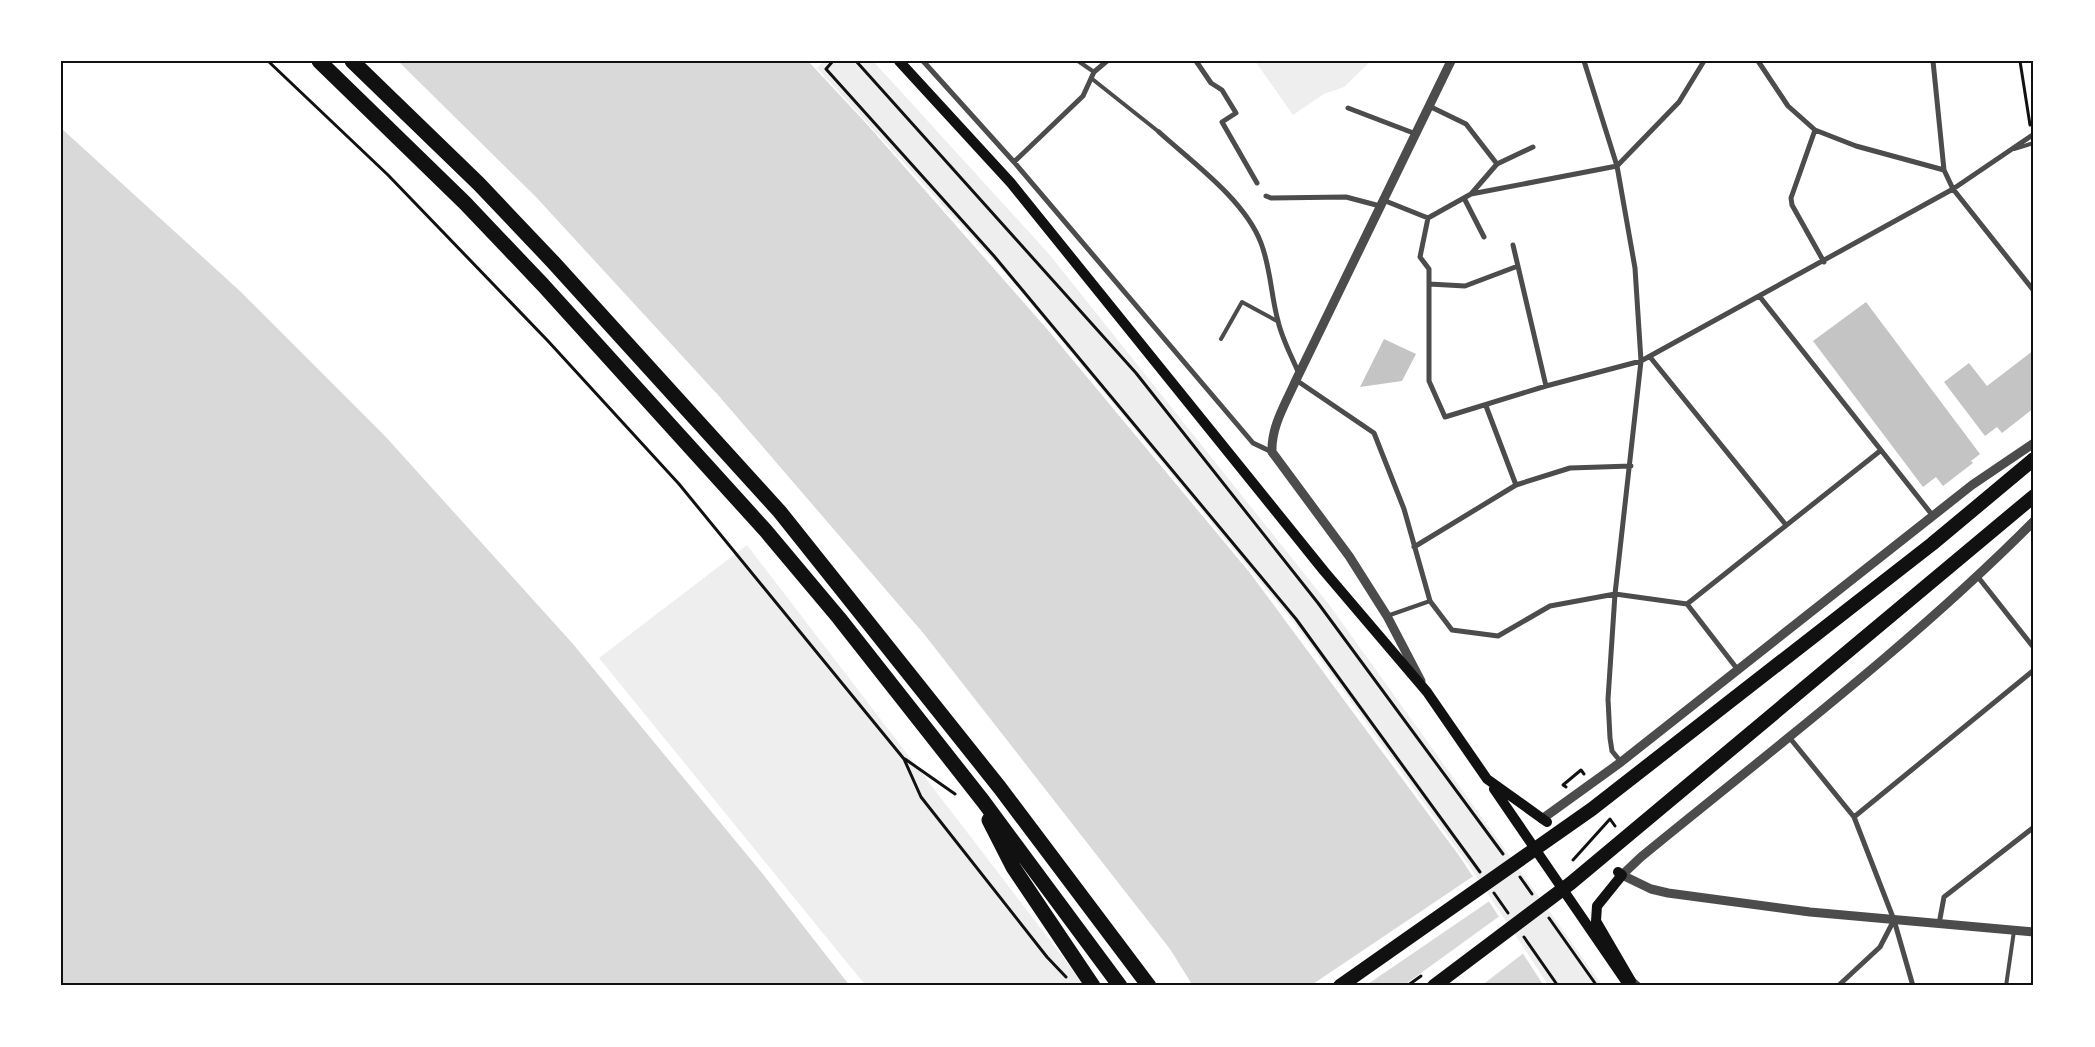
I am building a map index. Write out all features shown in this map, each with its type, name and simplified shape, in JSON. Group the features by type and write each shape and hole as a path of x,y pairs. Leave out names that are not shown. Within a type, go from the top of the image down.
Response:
{"highway":[{"path":"319,61 466,203 610,356 766,531 839,618 972,787 1120,986"},
{"path":"352,61 479,184 553,262 780,512 1000,788 1149,986"},
{"path":"1340,986 1592,809 1932,544 2034,459"},
{"path":"1434,986 1571,884 2034,496"},
{"path":"972,787 1013,868 1094,986"},
{"path":"1140,972 1154,986"}],"main road":[{"path":"899,61 1011,183 1324,571 1427,692 1630,983"},
{"path":"1487,779 1544,820"},
{"path":"1620,874 1595,911 1600,930 1630,983"}],"street":[{"path":"923,61 1014,162 1253,443 1272,452 1349,556 1388,616 1427,692"},
{"path":"1014,162 1083,96 1093,75 1107,61"},
{"path":"1196,61 1211,83 1222,90 1236,113 1222,122 1257,183"},
{"path":"1272,452 1272,440 1276,425 1451,61"},
{"path":"1584,61 1617,166 1635,268 1641,361 1631,466 1615,594 1608,699 1612,751 1621,762"},
{"path":"1470,194 1617,166 1680,102 1704,61"},
{"path":"1758,61 1788,106 1815,130 1856,146 1944,170"},
{"path":"1934,61 1944,170 1954,189 2034,291"},
{"path":"1430,106 1466,124 1497,164"},
{"path":"1348,108 1416,134"},
{"path":"1815,130 1791,198 1792,205 1824,262"},
{"path":"1159,132 1234,202 1250,221 1263,250 1278,321 1298,378 1374,433 1404,509 1430,601 1452,630 1498,636 1550,606 1615,594 1687,604 1738,670"},
{"path":"1428,218 1420,257 1429,269 1430,381 1445,417 1486,406 1546,386 1641,361 1954,189 2033,135"},
{"path":"1266,196 1271,198 1346,197 1382,203 1428,218 1470,194 1497,164 1533,147"},
{"path":"1464,198 1484,237"},
{"path":"1513,245 1546,386"},
{"path":"1429,284 1465,286 1518,266"},
{"path":"1760,297 1933,516"},
{"path":"1650,356 1786,525"},
{"path":"1486,406 1516,485"},
{"path":"1544,820 1621,762 2000,464 2034,442"},
{"path":"1687,604 1880,451"},
{"path":"1414,547 1516,485 1570,468 1631,466"},
{"path":"2034,521 1978,577 1789,737 1620,874 1651,889 1668,893 1810,912 2034,932"},
{"path":"1978,577 2034,648"},
{"path":"1854,817 2034,670"},
{"path":"1789,737 1854,817 1894,920 1913,986"},
{"path":"1939,924 1944,897 2034,827"},
{"path":"1838,986 1880,948 1894,920"},
{"path":"1630,983 1640,986"}],"lane":[{"path":"1078,61 1159,132"},
{"path":"2013,149 2034,144"},
{"path":"1221,339 1242,302 1278,321"},
{"path":"1388,616 1430,601"},
{"path":"2006,986 2014,930"}],"path":[{"path":"268,61 394,182 548,341 679,484 904,759 921,797 1046,957 1070,980"},
{"path":"833,61 826,69 994,256 1296,619 1482,874"},
{"path":"856,61 1136,373 1318,603 1504,855"},
{"path":"2020,61 2033,135"},
{"path":"1568,864 1610,819"},
{"path":"1515,870 1536,900"},
{"path":"1492,889 1512,920"},
{"path":"1548,915 1597,986"},
{"path":"1522,935 1558,986"}],"shaded area":[{"path":"398,61 808,61 864,121 1047,329 1250,573 1460,857 1544,986 1193,986 1170,949 924,634 718,395 536,197"},
{"path":"824,61 873,61 1049,254 1330,606 1603,986 1549,986 1470,867 1296,625 1012,281 817,68"},
{"path":"1255,61 1371,61 1344,87 1324,94 1293,115"},
{"path":"61,128 241,292 385,436 573,644 762,873 850,986 61,986"},
{"path":"747,545 1085,986 866,986 599,658"}],"pier":[{"path":"1475,875 1491,900 1365,986 1310,986"},
{"path":"1501,915 1525,952 1481,986 1403,986"}],"building":[{"path":"1866,302 1980,454 1971,461 1973,463 1943,486 1936,477 1923,487 1813,341"},
{"path":"1384,339 1416,354 1402,381 1360,387"},
{"path":"2034,350 2034,408 2002,433 1997,427 1985,436 1944,382 1969,363 1987,386"}]}
